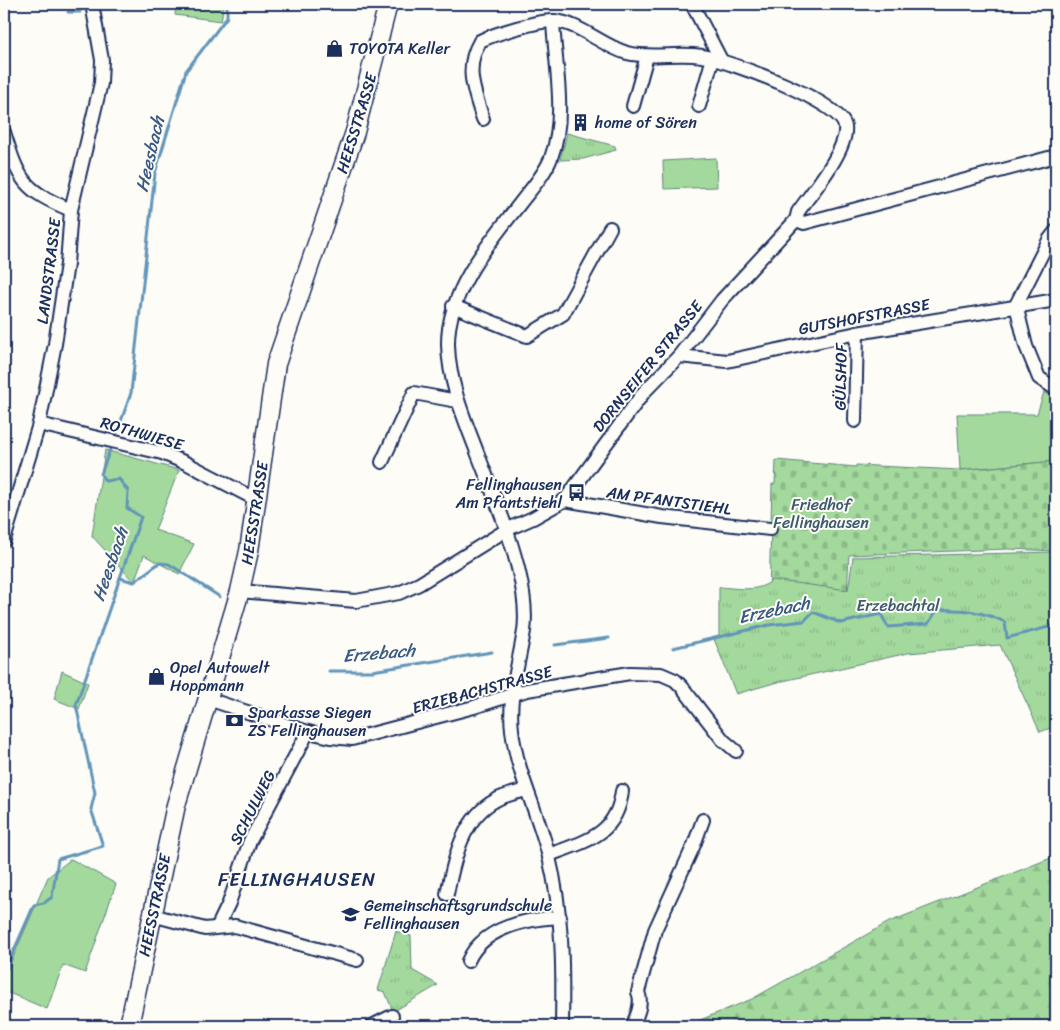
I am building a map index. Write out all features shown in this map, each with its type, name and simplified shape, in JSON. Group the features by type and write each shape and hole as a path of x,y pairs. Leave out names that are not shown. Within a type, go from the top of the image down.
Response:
{"main road":[{"name":"HEESSTRASSE","path":"128,1026 176,805 240,591 249,552 276,364 355,132 388,4"}],"street":[{"name":"LANDSTRASSE","path":"4,540 39,424 55,344 67,264 71,210 101,83 102,60 92,4"},
{"path":"692,4 717,59 699,106"},
{"path":"483,119 470,77 475,50 480,40 496,34 553,21 574,27 624,52 648,56 699,56 717,59"},
{"path":"553,21 559,81 557,134 550,160 540,178 494,236 453,306 448,345 457,401 508,529 524,595 524,629 511,696 512,732 526,790 549,854 560,917 563,970 562,1026"},
{"path":"633,106 648,56"},
{"name":"DORNSEIFER STRASSE","path":"240,591 346,601 378,598 419,584 508,529 533,518 565,500 644,392 679,356 722,300 796,220 798,212 837,154 844,140 845,126 838,114 823,104 769,78 717,59"},
{"path":"4,132 12,161 27,186 42,198 71,210"},
{"path":"796,220 804,222 813,220 1056,156"},
{"path":"453,306 526,336 563,314 610,228"},
{"path":"1056,231 1049,240 1016,306 1026,346 1039,378 1056,389"},
{"name":"GUTSHOFSTRASSE","path":"679,356 727,361 857,333 1056,300"},
{"name":"GÜLSHOF","path":"855,421 857,333"},
{"path":"382,462 414,393 457,401"},
{"name":"ROTHWIESE","path":"39,424 113,440 162,454 186,463 257,500"},
{"name":"AM PFANTSTIEHL","path":"565,500 662,517 770,528"},
{"name":"ERZEBACHSTRASSE","path":"208,699 308,732 352,739 389,731 527,690 630,673 661,674 675,680 682,687 723,740 736,751"},
{"name":"SCHULWEG","path":"218,926 229,903 250,841 308,732"},
{"path":"447,894 455,858 473,820 483,808 496,799 526,790"},
{"path":"549,854 591,839 603,830 620,809 622,791"},
{"path":"632,1026 639,1005 640,998 638,992 655,930 694,845 703,820"},
{"path":"152,915 205,929 218,926 234,926 357,960"},
{"path":"468,961 479,944 496,932 532,919 560,917"}],"green space":[{"path":"176,4 224,4 221,21 175,15"},
{"path":"567,133 615,146 616,150 583,159 560,160"},
{"path":"716,158 717,187 664,189 663,161"},
{"path":"1044,392 1056,398 1056,461 960,470 957,414 1037,414"},
{"path":"105,450 179,470 155,530 194,544 179,574 144,555 134,582 92,536"},
{"name":"Friedhof Fellinghausen","path":"776,460 856,467 856,465 960,470 1056,461 1056,551 1008,549 849,555 847,595 769,598 772,484 775,484"},
{"name":"Erzebachtal","path":"1056,552 1056,726 1040,732 1000,645 908,653 774,683 736,694 714,639 719,636 719,587 754,588 761,587 772,580 848,590 853,557"},
{"path":"62,671 88,683 79,709 54,699"},
{"path":"1056,856 1056,1021 941,1026 696,1026 695,1022 752,999 889,922"},
{"path":"71,859 116,884 85,973 63,965 47,1009 9,993 4,996 4,978 48,877"},
{"path":"396,931 411,936 412,970 438,985 396,1010 392,1009 385,992 378,990"},
{"path":"1056,1021 1056,1026 941,1026"}],"waterway":[{"path":"53,4 60,8"},
{"name":"Heesbach","path":"115,438 131,393 155,173 186,71 227,17 227,4"},
{"path":"68,12 80,12"},
{"name":"Heesbach","path":"4,973 34,905 44,903 52,897 58,859 103,846 91,809 95,793 76,705 141,517 127,508 128,491 119,479 105,481 101,474 112,444"},
{"name":"Erzebach","path":"120,578 134,582 159,563 169,564 220,597"},
{"name":"Erzebach","path":"673,648 769,625 804,621 813,612 841,623 881,614 888,627 928,624 937,610 972,612 988,615 1005,622 1007,638 1056,625"},
{"name":"Erzebach","path":"555,645 609,638"},
{"name":"Erzebach","path":"329,671 372,671 492,652"}],"place":[{"name":"TOYOTA Keller","path":"335,48"},
{"name":"home of Sören","path":"581,122"},
{"name":"Fellinghausen Am Pfantstiehl","path":"576,493"},
{"name":"Opel Autowelt Hoppmann","path":"156,676"},
{"name":"Sparkasse Siegen ZS Fellinghausen","path":"234,721"},
{"name":"Gemeinschaftsgrundschule Fellinghausen","path":"350,914"}],"district":[{"name":"FELLINGHAUSEN","path":"297,879"}]}
